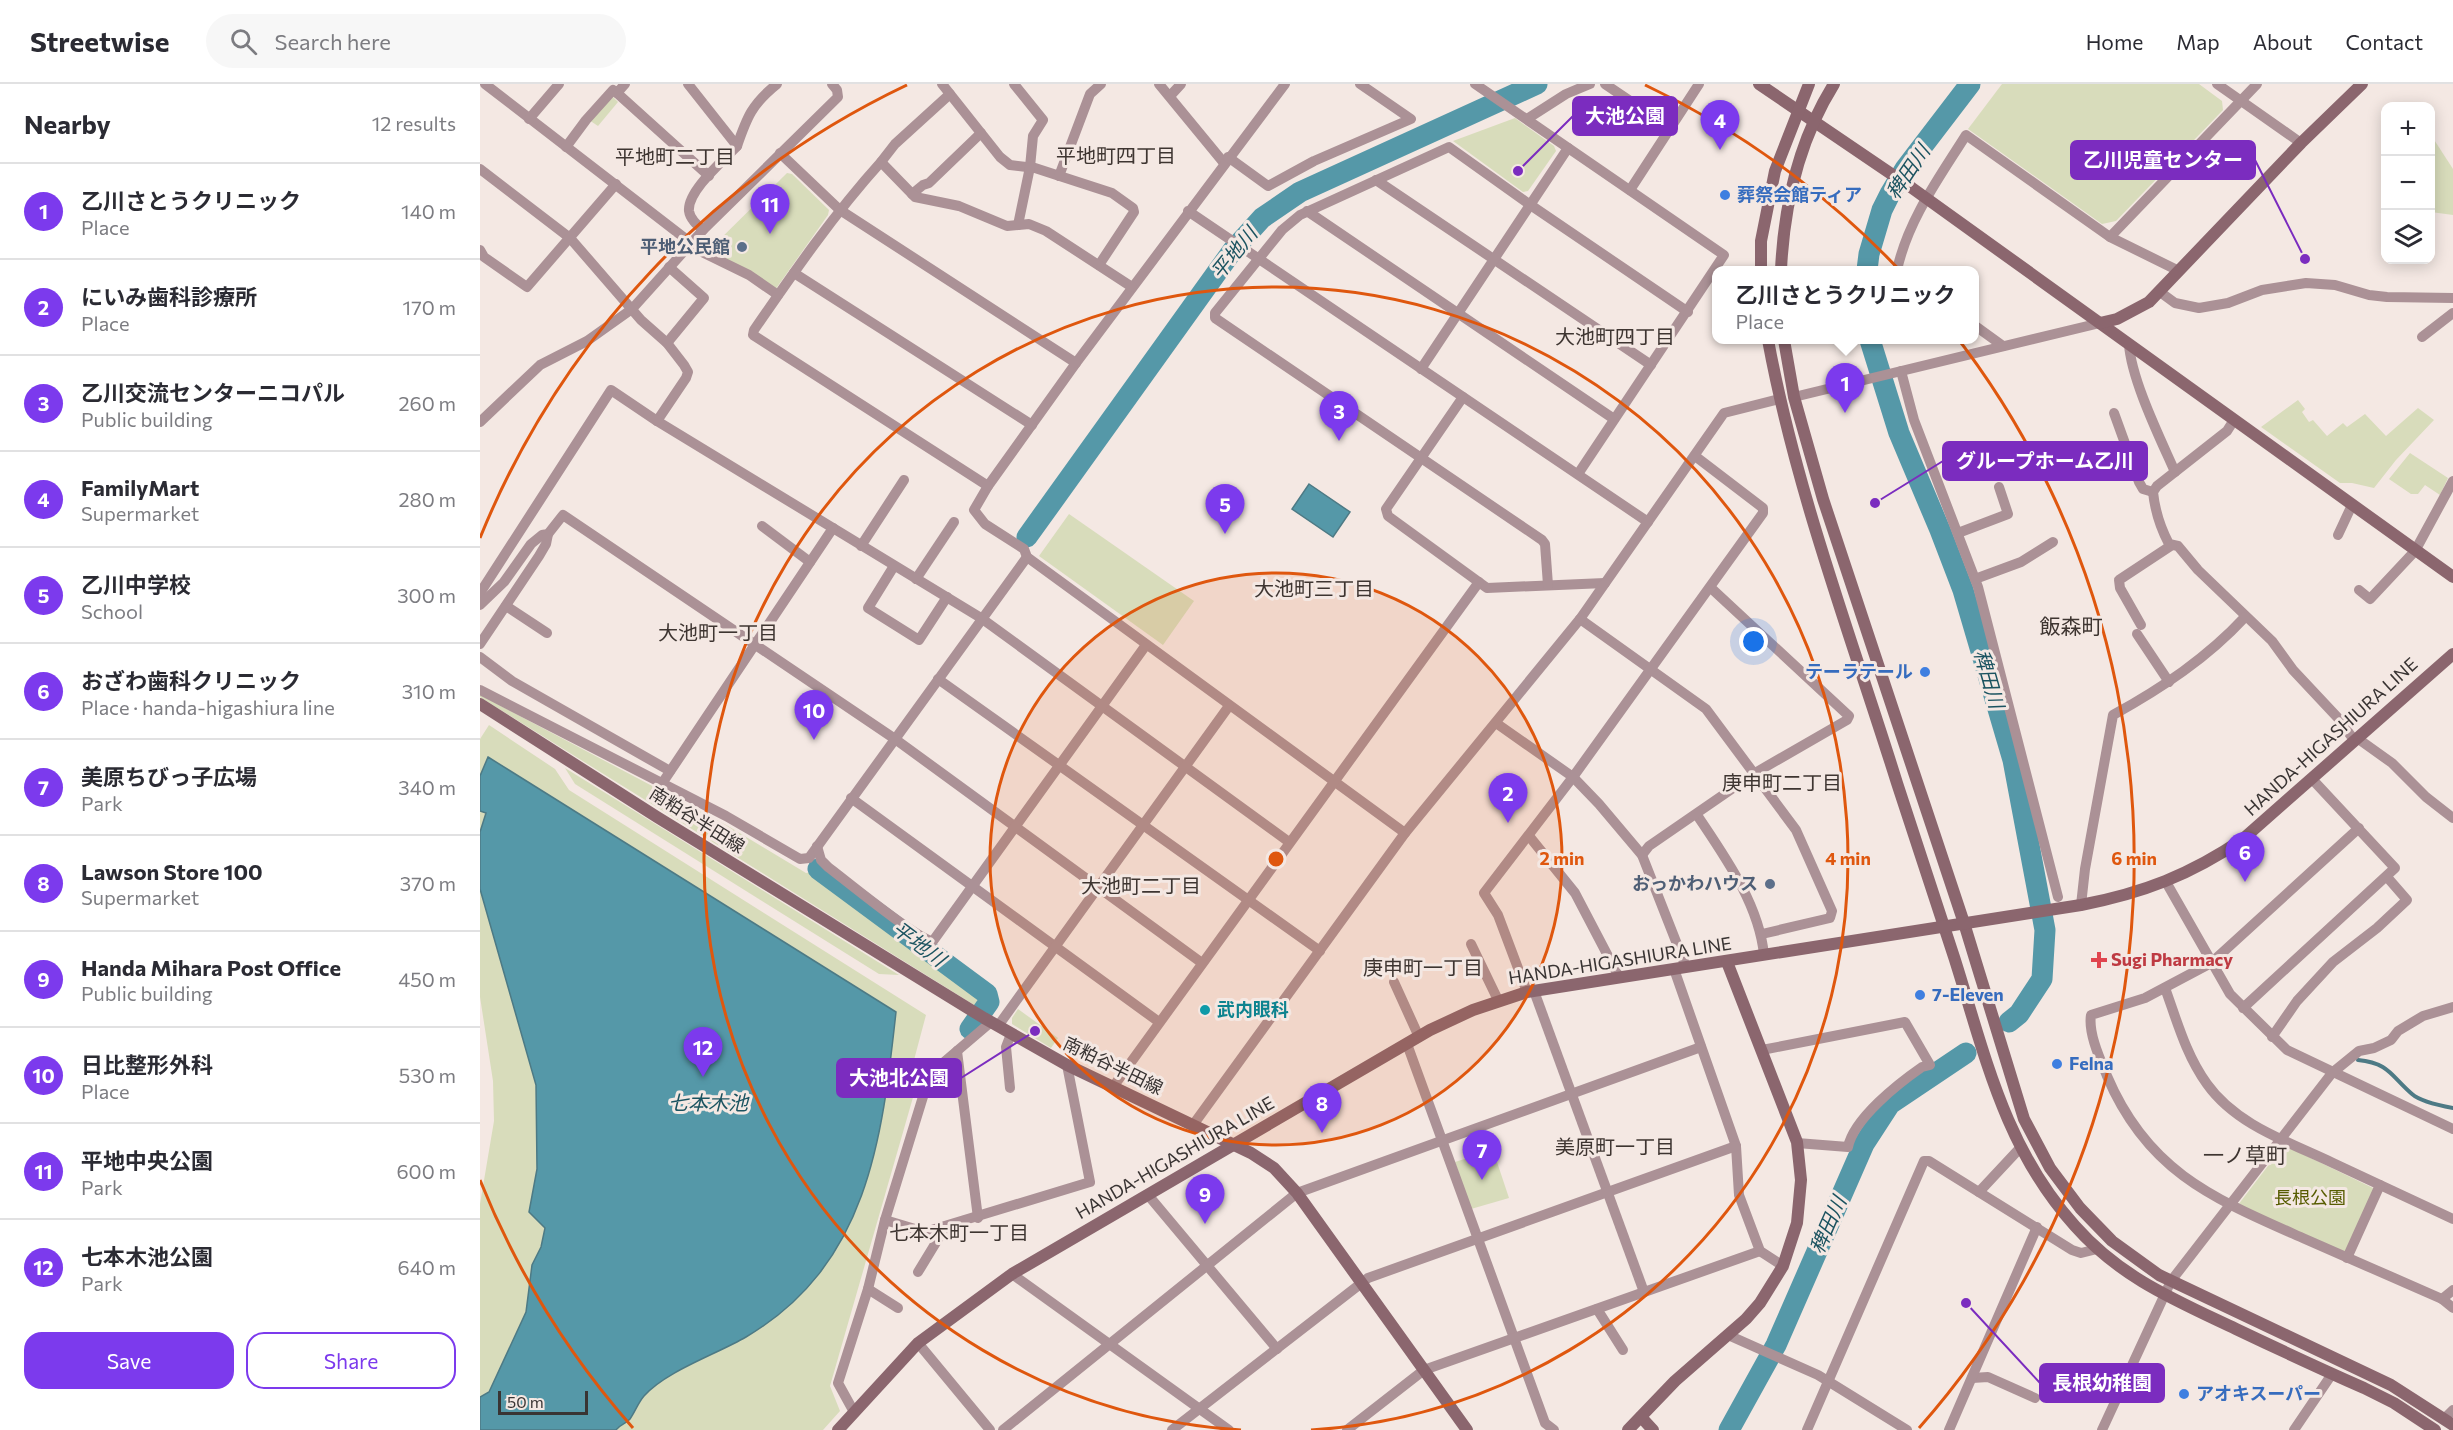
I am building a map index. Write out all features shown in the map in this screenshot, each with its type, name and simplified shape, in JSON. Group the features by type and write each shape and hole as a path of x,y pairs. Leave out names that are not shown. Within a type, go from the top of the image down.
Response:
{"street":[{"path":"480,91 485,84 704,253 749,275 778,295"},
{"path":"529,119 559,84"},
{"path":"617,93 625,84"},
{"path":"688,84 737,146"},
{"path":"703,230 693,221 689,211 693,194 737,146 752,108 760,97 777,84"},
{"path":"942,84 1000,157 1010,165 1030,167 1112,194 1133,208 1134,212 1099,265"},
{"path":"1014,84 1043,120 1033,136 1030,167 1018,225"},
{"path":"1084,84 1090,94"},
{"path":"1059,176 1090,94 1101,84"},
{"path":"1159,84 1226,160 1268,186 1305,165 1411,119 1360,84"},
{"path":"1170,96 1181,84"},
{"path":"1285,84 1076,363 987,486 974,510 985,524 1024,549 1027,557 1405,833"},
{"path":"1476,84 1724,255 1717,266"},
{"path":"1527,119 1566,94 1590,84"},
{"path":"1605,84 1670,128"},
{"path":"1630,190 1700,84"},
{"path":"1759,84 1912,188 2453,577"},
{"path":"1761,266 1761,241 1775,171 1809,84"},
{"path":"1781,266 1794,177 1814,122 1834,84"},
{"path":"2217,84 2301,142"},
{"path":"2110,237 2257,84"},
{"path":"1794,397 2117,319 2149,302 2301,142 2362,84"},
{"path":"480,423 540,365 587,341 632,309 703,230 838,97 838,86"},
{"path":"566,147 585,120 613,90 709,176"},
{"path":"950,94 895,144 840,210 778,295 754,330 753,335 987,486"},
{"path":"912,194 929,183 981,133"},
{"path":"1898,266 1902,249 1926,198 1966,135 2110,237 2179,271"},
{"path":"1548,585 1545,544 1542,540 1215,318 1215,313 1255,257 1282,230 1307,211 1449,147 1688,312"},
{"path":"1421,369 1492,259 1568,148"},
{"path":"780,153 840,210 1076,363"},
{"path":"881,162 915,197 959,207 1007,226 1029,224 1046,231 1132,287"},
{"path":"480,169 570,238 632,309 667,343 684,365 688,372 657,421"},
{"path":"1376,180 1651,364"},
{"path":"481,257 527,287 616,184"},
{"path":"1188,211 1648,522"},
{"path":"1307,211 1614,419"},
{"path":"667,343 704,298 669,267"},
{"path":"794,273 1032,425"},
{"path":"1578,474 1712,274"},
{"path":"2160,292 2175,303 2199,308 2228,303 2262,290 2306,283 2335,285 2387,297 2453,298"},
{"path":"2422,337 2453,313"},
{"path":"1979,329 2003,346"},
{"path":"1769,344 1779,399 1801,483 1981,1052 2007,1120 2021,1148 2055,1203 2097,1249 2150,1288 2394,1403 2435,1430"},
{"path":"1785,344 1794,397 1823,499 1964,922 2024,1119 2050,1168 2080,1208 2112,1241 2170,1281 2391,1385 2450,1418"},
{"path":"2129,344 2130,357 2140,386 2175,472"},
{"path":"1899,371 1918,430 1975,579 2059,902"},
{"path":"480,593 611,390 657,421 981,618 1289,842"},
{"path":"1463,397 1386,509 1388,516 1487,588 1605,583"},
{"path":"1193,1125 1405,833 1580,619 1724,413 1779,399"},
{"path":"2114,413 2139,482 2143,489 2153,492"},
{"path":"2153,492 2226,431 2234,420"},
{"path":"1644,1292 1572,1094 1498,915 1484,893 1573,777 1763,513 1763,508 1695,456"},
{"path":"861,546 904,480"},
{"path":"2359,590 2370,599 2415,551 2453,481"},
{"path":"1958,533 2007,514 1999,487"},
{"path":"2153,492 2156,513 2169,544 2178,546 2198,570 2272,641 2293,670 2356,739 2392,763 2426,797 2453,818"},
{"path":"2338,535 2352,505"},
{"path":"480,644 542,550 548,534 563,515 894,739 1202,963"},
{"path":"916,579 954,522"},
{"path":"762,526 810,562"},
{"path":"663,782 833,528"},
{"path":"480,605 504,582 531,544 542,535 548,534"},
{"path":"1975,579 2021,562 2053,542"},
{"path":"2169,682 2139,629 2120,588 2119,580 2172,545"},
{"path":"480,690 663,782 805,859 818,846 1027,557"},
{"path":"894,566 868,608 919,640 946,597"},
{"path":"1113,1087 1479,582"},
{"path":"1642,855 1649,846 1755,773 1847,720 1849,716 1711,588"},
{"path":"506,606 547,633"},
{"path":"2081,905 2085,869 2113,715 2163,687 2226,637 2245,617"},
{"path":"1580,619 1706,710 1796,830 1832,911 1830,918 1762,934"},
{"path":"818,846 821,860 828,867 928,941 933,941 1146,645"},
{"name":"HANDA-HIGASHIURA LINE","path":"837,1430 918,1343 1012,1274 1419,1037 1462,1015 1498,1000 1531,992 2024,913 2059,902 2081,905 2126,896 2166,882 2222,854 2243,839 2453,654"},
{"path":"480,657 512,681 670,771"},
{"path":"938,679 1320,951"},
{"name":"南粕谷半田線","path":"480,704 657,817 1011,1034 1067,1065 1193,1125 1274,1168 1297,1193 1467,1430"},
{"path":"854,1412 838,1383 868,1289 885,1220 930,1074 957,1051 1054,948 1229,706"},
{"path":"1496,723 1573,777 1642,855 1680,968 1701,1047 1736,1146 1739,1195 1760,1251 1783,1266"},
{"path":"2243,1008 2395,868 2312,779"},
{"path":"851,798 1054,948 1159,1022"},
{"path":"1697,815 1735,873 1762,934 1764,955"},
{"path":"2359,828 2211,963 2145,998 2091,1015 2090,1023 2118,1102 2142,1134 2180,1175 2228,1205 2442,1299 2453,1308"},
{"path":"1529,836 1575,893 1619,977"},
{"path":"2272,1036 2297,1001 2333,962 2377,928 2407,900 2387,877"},
{"path":"2166,882 2230,994 2287,1050 2453,1129"},
{"path":"1471,944 1498,1000"},
{"path":"1628,1430 1682,1374 1728,1335 1760,1303 1783,1266 1792,1244 1800,1202 1801,1180 1797,1143 1727,962"},
{"path":"1394,982 1419,1037"},
{"path":"2165,988 2181,1036 2208,1085 2241,1117 2280,1138 2453,1219"},
{"path":"2104,1429 2170,1281 2332,1073 2359,1051 2374,1048 2391,1040 2398,1031 2422,1016 2453,1007"},
{"path":"1762,1050 1905,1022 1930,1065 1922,1066 1883,1098 1849,1141 1848,1147 1797,1143"},
{"path":"1010,1088 1006,1047 1011,1034"},
{"path":"1407,1044 1545,1423 1554,1430"},
{"path":"1003,1430 1297,1193 1701,1047"},
{"path":"957,1051 978,1218"},
{"path":"885,1220 925,1232 978,1218 1090,1182 1067,1065"},
{"path":"1172,1430 1368,1278 1736,1146"},
{"path":"1979,1192 2021,1148"},
{"path":"1807,1430 1924,1161 1929,1161 2081,1253 2097,1249"},
{"path":"2347,1258 2380,1185"},
{"path":"1148,1194 1277,1349"},
{"path":"918,1272 946,1226"},
{"path":"1949,1430 2037,1227"},
{"path":"1347,1430 1424,1370 1760,1251"},
{"path":"1012,1274 1229,1430"},
{"path":"868,1289 897,1308"},
{"path":"2442,1299 2453,1290"},
{"path":"1597,1309 1623,1350"},
{"path":"1728,1335 1818,1375 1907,1430"},
{"path":"918,1343 990,1430"},
{"path":"2294,1430 2332,1374"},
{"path":"1972,1378 1988,1377 2035,1398"},
{"path":"1641,1417 1653,1430"}],"green space":[{"path":"2002,84 2199,84 2222,101 2223,110 2116,221 2102,224 1968,129"},
{"path":"611,95 618,102 598,126 589,120"},
{"path":"1515,118 1554,146 1556,151 1528,191 1523,192 1453,141"},
{"path":"2435,141 2453,169 2453,215 2435,213"},
{"path":"787,173 792,174 829,210 828,215 775,290 707,252"},
{"path":"2298,400 2305,409 2302,412 2309,422 2313,420 2327,436 2343,423 2347,427 2365,414 2386,436 2418,408 2434,420 2396,460 2374,488 2340,483 2261,427"},
{"path":"2410,453 2448,478 2440,495 2425,485 2418,494 2411,494 2389,479"},
{"path":"1069,514 1194,601 1163,645 1039,556"},
{"path":"480,695 728,826 806,873 816,871 982,996 979,1008 480,697"},
{"name":"七本木池","path":"489,725 555,769 569,790 926,1015 910,1075 918,1080 830,1386 840,1411 823,1430 480,1430 480,1204 494,1121 493,1081 480,997 480,739"},
{"path":"565,768 899,975 879,974 575,784"},
{"path":"1018,1009 1058,1038 1051,1048 1012,1024 1012,1018"},
{"name":"長根公園","path":"2284,1145 2375,1189 2345,1252 2238,1205"},
{"path":"1493,1150 1509,1198 1471,1209 1455,1162"}],"water":[{"path":"1309,484 1350,512 1333,537 1292,509"},
{"name":"七本木池","path":"488,757 896,1012 884,1107 875,1152 862,1195 843,1236 819,1274 787,1308 746,1337 678,1371 654,1387 642,1399 630,1419 616,1430 480,1430 480,1397 489,1392 526,1312 532,1265 541,1247 545,1228 529,1212 537,1169 536,1085 480,889 480,832 486,813 480,811 480,776"}],"waterway":[{"name":"平地川","path":"1027,537 1233,250 1262,218 1300,192 1537,84"},
{"name":"稗田川","path":"1868,266 1882,210 1890,194 1905,169 1970,84"},
{"name":"稗田川","path":"1871,344 1899,433 1963,590 2013,760 2045,930 2042,979 2019,1014 2009,1022"},
{"name":"平地川","path":"818,869 987,994 989,1002 970,1029"},
{"name":"稗田川","path":"1729,1430 1776,1345 1864,1144 1890,1104 1966,1053"},
{"path":"2358,1060 2383,1067 2412,1094 2421,1099 2453,1108"}],"place":[{"name":"FamilyMart","path":"1720,150"},
{"name":"大池公園","path":"1518,171"},
{"name":"葬祭会館ティア","path":"1725,195"},
{"name":"平地中央公園","path":"770,234"},
{"name":"平地公民館","path":"742,247"},
{"name":"乙川児童センター","path":"2305,259"},
{"name":"乙川さとうクリニック","path":"1845,413"},
{"name":"乙川交流センターニコパル","path":"1339,441"},
{"name":"グループホーム乙川","path":"1875,503"},
{"name":"乙川中学校","path":"1225,534"},
{"name":"テーラテール","path":"1925,672"},
{"name":"日比整形外科","path":"814,740"},
{"name":"にいみ歯科診療所","path":"1508,823"},
{"name":"おざわ歯科クリニック","path":"2245,882"},
{"name":"おっかわハウス","path":"1770,884"},
{"name":"Sugi Pharmacy","path":"2099,960"},
{"name":"7-Eleven","path":"1920,995"},
{"name":"武内眼科","path":"1205,1010"},
{"name":"大池北公園","path":"1035,1031"},
{"name":"Felna","path":"2057,1064"},
{"name":"七本木池公園","path":"703,1077"},
{"name":"Lawson Store 100","path":"1322,1133"},
{"name":"美原ちびっ子広場","path":"1482,1180"},
{"name":"Handa Mihara Post Office","path":"1205,1224"},
{"name":"長根幼稚園","path":"1966,1303"},
{"name":"アオキスーパー","path":"2184,1394"}],"district":[{"name":"平地町四丁目","path":"1116,156"},
{"name":"平地町二丁目","path":"675,157"},
{"name":"大池町四丁目","path":"1615,337"},
{"name":"大池町三丁目","path":"1314,589"},
{"name":"飯森町","path":"2071,627"},
{"name":"大池町一丁目","path":"718,633"},
{"name":"庚申町二丁目","path":"1782,783"},
{"name":"大池町二丁目","path":"1141,886"},
{"name":"庚申町一丁目","path":"1423,968"},
{"name":"美原町一丁目","path":"1615,1147"},
{"name":"一ノ草町","path":"2245,1156"},
{"name":"七本木町一丁目","path":"959,1233"}]}
